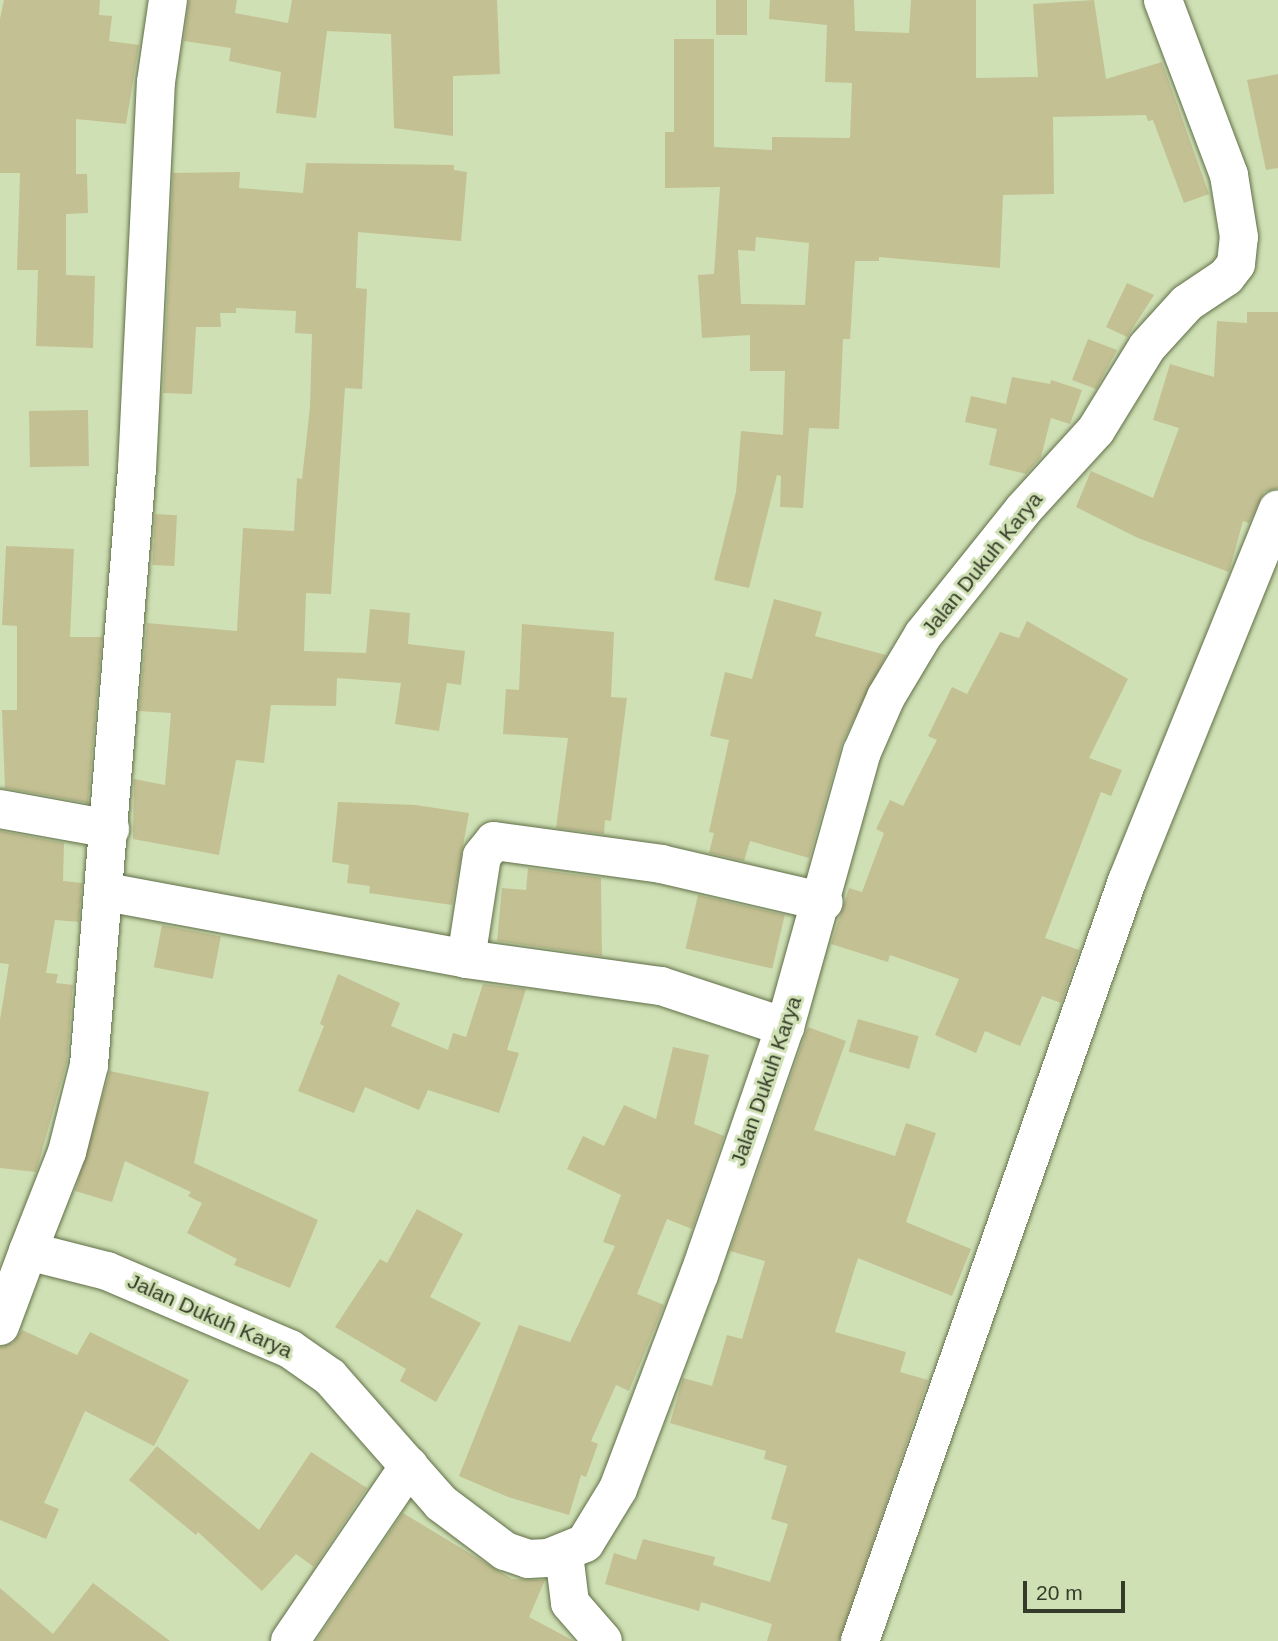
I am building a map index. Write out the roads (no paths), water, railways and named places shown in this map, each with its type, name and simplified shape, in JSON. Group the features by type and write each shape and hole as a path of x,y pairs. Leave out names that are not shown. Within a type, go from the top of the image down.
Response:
{"street":[{"path":"0,1326 81,1103 106,892 137,469 156,82 167,0"},
{"name":"Jalan Dukuh Karya","path":"27,1251 107,1271 290,1349 345,1390 441,1503 505,1551 528,1559 564,1554 585,1543 618,1489 699,1275 785,1027 824,902 862,751 886,697 923,635 1023,510 1096,429 1147,347 1187,303 1226,277 1236,264 1239,237 1229,176 1163,0"},
{"path":"860,1641 1127,881 1278,509"},
{"path":"0,808 110,829"},
{"path":"466,959 482,856 494,841 674,866 824,902"},
{"path":"106,892 466,959 661,986 785,1027"},
{"path":"290,1641 409,1466"},
{"path":"564,1554 570,1602 603,1641"}]}
